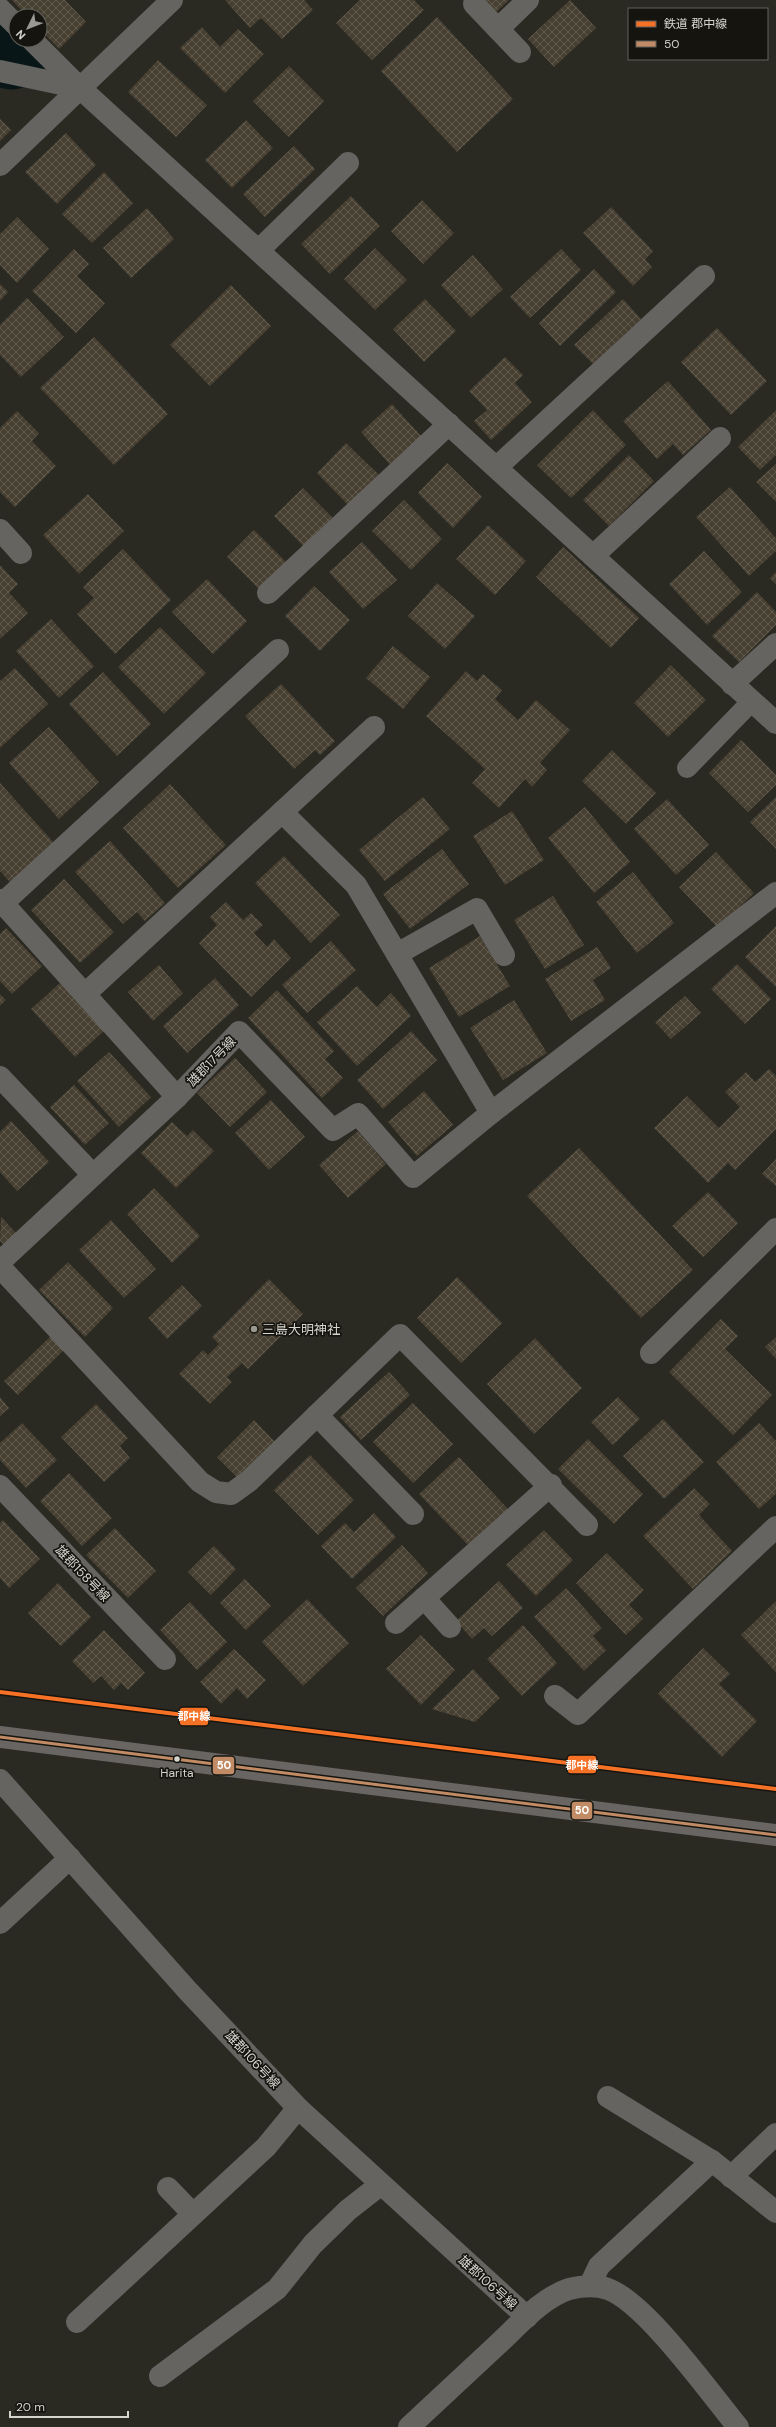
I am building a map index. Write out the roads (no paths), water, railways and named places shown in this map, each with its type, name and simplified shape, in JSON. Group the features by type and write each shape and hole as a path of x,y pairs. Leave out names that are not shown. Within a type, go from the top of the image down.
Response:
{"main road":[{"path":"0,1737 776,1835"}],"street":[{"path":"0,165 172,0"},
{"path":"498,29 528,0"},
{"path":"474,4 520,52"},
{"path":"0,9 8,16"},
{"path":"40,48 80,88 497,467 776,724"},
{"path":"0,71 80,88"},
{"path":"259,250 348,163"},
{"path":"497,467 704,276"},
{"path":"268,593 449,424"},
{"path":"593,556 720,438"},
{"path":"0,530 21,553"},
{"path":"732,684 776,644"},
{"path":"177,1097 2,902 278,650"},
{"path":"84,994 374,728"},
{"path":"282,812 356,885 491,1113 776,893"},
{"path":"397,954 477,909 504,955"},
{"name":"雄郡17号線","path":"0,1262 177,1097 239,1032 333,1130 358,1114 413,1177 491,1113"},
{"path":"0,1077 93,1175"},
{"path":"651,1353 776,1229"},
{"path":"0,1267 200,1482 216,1492 231,1494 249,1481 400,1335 551,1486 587,1525"},
{"path":"317,1415 413,1514"},
{"name":"雄郡158号線","path":"0,1486 166,1659"},
{"path":"396,1623 551,1486"},
{"path":"555,1696 578,1714 776,1527"},
{"path":"424,1598 450,1627"},
{"name":"雄郡106号線","path":"0,1780 188,1991 298,2108 380,2185 527,2317"},
{"path":"0,1923 70,1858"},
{"path":"608,2097 712,2161 776,2212"},
{"path":"77,2322 266,2147 298,2108"},
{"path":"732,2177 776,2134"},
{"path":"590,2285 599,2266 712,2161"},
{"path":"160,2376 277,2289 313,2244 348,2210 380,2185"},
{"path":"168,2188 193,2214"},
{"path":"409,2427 527,2317 549,2300 569,2290 590,2285 609,2289 633,2306 659,2331 738,2427"}],"lane":[{"path":"687,768 752,701"}],"waterway":[{"path":"0,51 12,54"}],"rail line":[{"name":"郡中線","path":"0,1692 776,1789"}],"place":[{"name":"三島大明神社","path":"254,1329"},
{"name":"Harita","path":"177,1759"}]}
